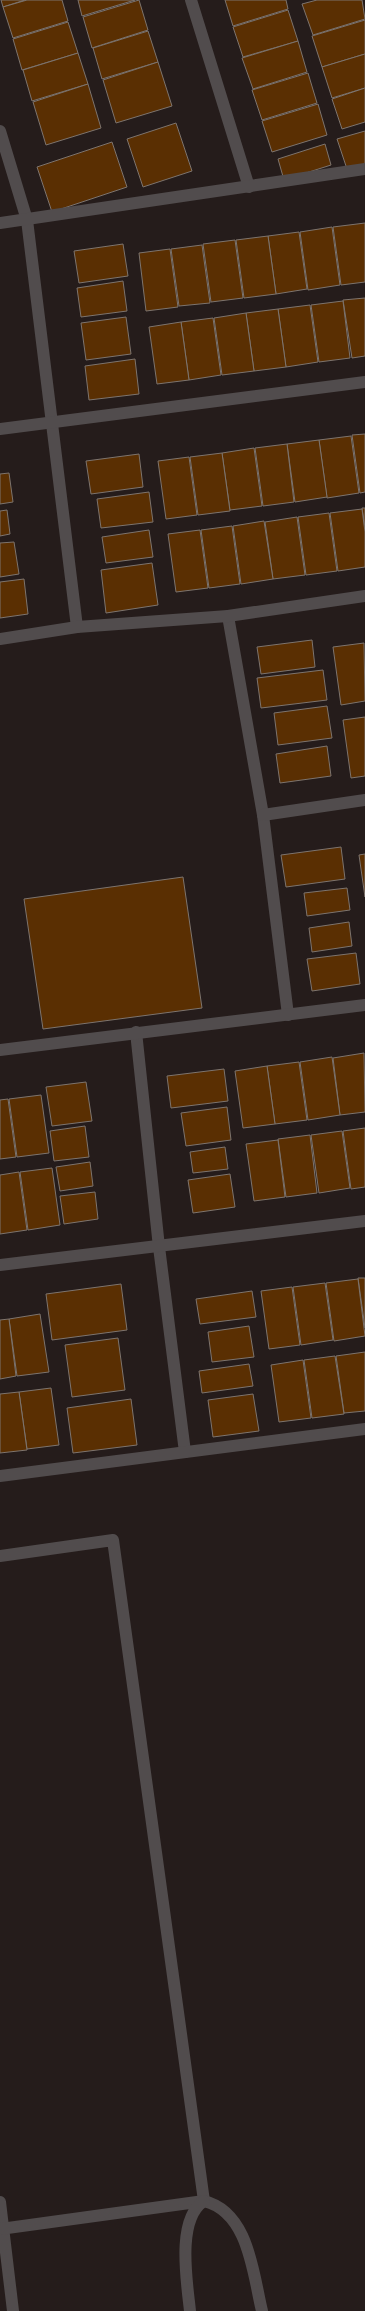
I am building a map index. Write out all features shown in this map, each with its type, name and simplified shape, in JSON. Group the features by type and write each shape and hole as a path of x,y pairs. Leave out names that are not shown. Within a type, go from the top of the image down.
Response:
{"street":[{"path":"191,0 249,187"},
{"path":"0,131 27,220 77,627"},
{"path":"0,223 365,169"},
{"path":"0,429 365,382"},
{"path":"0,639 77,627 228,616 365,596"},
{"path":"228,616 263,815 288,1015"},
{"path":"263,815 365,800"},
{"path":"0,1050 136,1032 365,1005"},
{"path":"136,1032 159,1247 185,1452"},
{"path":"0,1265 365,1221"},
{"path":"0,1476 365,1429"},
{"path":"0,1556 113,1540 204,2201"},
{"path":"190,2311 184,2246 197,2206 204,2201"},
{"path":"2,2229 204,2201 214,2204 223,2210 239,2230 245,2243 262,2311"},
{"path":"0,2202 2,2229 13,2311"}],"building":[{"path":"1,0 25,0 3,7"},
{"path":"27,0 62,0 68,21 13,38 3,7"},
{"path":"78,0 135,0 82,16"},
{"path":"139,0 148,30 92,48 83,17"},
{"path":"225,0 286,0 288,9 233,26"},
{"path":"317,0 362,0 365,19 313,35 302,4"},
{"path":"288,10 298,41 243,57 233,27"},
{"path":"365,20 365,54 322,67 312,36"},
{"path":"68,22 78,53 22,70 13,39"},
{"path":"148,31 158,62 102,79 93,48"},
{"path":"298,41 307,72 253,89 242,58"},
{"path":"78,53 88,84 32,101 23,70"},
{"path":"365,54 365,88 332,98 322,67"},
{"path":"158,62 172,106 116,123 103,80"},
{"path":"308,73 317,103 262,120 252,90"},
{"path":"88,84 101,128 46,145 33,102"},
{"path":"365,88 365,122 342,129 332,99"},
{"path":"318,104 327,135 272,152 262,121"},
{"path":"176,123 192,171 143,187 127,139"},
{"path":"365,131 365,164 347,169 337,139"},
{"path":"112,142 127,187 52,212 37,167"},
{"path":"325,144 331,165 284,180 278,159"},
{"path":"365,223 365,282 341,285 333,227"},
{"path":"332,227 340,285 308,290 300,232"},
{"path":"299,232 307,289 276,294 268,236"},
{"path":"268,236 276,294 244,298 236,240"},
{"path":"235,240 243,298 211,302 203,244"},
{"path":"123,244 128,276 79,283 74,251"},
{"path":"202,245 210,303 179,306 171,249"},
{"path":"170,249 178,307 146,311 139,253"},
{"path":"123,281 127,311 81,317 77,288"},
{"path":"365,298 365,356 352,358 343,300"},
{"path":"343,301 350,358 319,362 311,305"},
{"path":"310,305 318,362 286,367 278,309"},
{"path":"278,309 286,367 254,371 246,313"},
{"path":"246,313 254,371 222,375 214,318"},
{"path":"126,317 131,354 86,360 81,323"},
{"path":"213,318 221,375 189,380 181,322"},
{"path":"181,322 189,380 157,384 149,327"},
{"path":"135,359 139,394 89,400 85,366"},
{"path":"365,434 365,492 360,493 352,435"},
{"path":"351,436 359,493 327,498 319,440"},
{"path":"319,440 327,497 295,502 287,444"},
{"path":"287,444 294,502 263,506 255,448"},
{"path":"254,448 262,506 230,510 222,453"},
{"path":"222,453 230,511 198,515 190,457"},
{"path":"139,454 143,487 91,494 86,461"},
{"path":"189,457 197,515 166,519 158,461"},
{"path":"9,473 13,502 0,504 0,474"},
{"path":"149,492 153,522 101,528 97,499"},
{"path":"362,508 365,508 365,528"},
{"path":"362,509 365,532 365,567 338,571 330,513"},
{"path":"7,510 10,534 0,536 0,511"},
{"path":"329,513 337,571 306,575 298,517"},
{"path":"297,517 305,575 273,579 265,522"},
{"path":"264,521 273,579 241,584 233,526"},
{"path":"232,526 240,584 209,588 201,530"},
{"path":"149,530 153,557 106,563 102,537"},
{"path":"200,530 208,588 176,592 168,534"},
{"path":"14,542 19,574 0,577 0,543"},
{"path":"152,563 158,605 106,613 101,570"},
{"path":"24,579 28,614 0,618 0,582"},
{"path":"312,640 315,667 261,674 257,647"},
{"path":"364,643 365,701 341,705 333,647"},
{"path":"323,670 327,700 261,708 257,678"},
{"path":"327,706 332,738 278,745 274,713"},
{"path":"365,717 365,776 351,778 343,720"},
{"path":"327,746 331,776 280,783 276,754"},
{"path":"341,847 345,879 286,887 281,855"},
{"path":"365,854 365,897 359,855"},
{"path":"183,877 202,1008 43,1029 24,899"},
{"path":"347,888 350,910 307,916 304,893"},
{"path":"349,922 352,946 312,952 309,928"},
{"path":"356,953 360,984 312,991 307,959"},
{"path":"364,1053 365,1112 340,1115 333,1058"},
{"path":"332,1057 340,1115 308,1120 300,1062"},
{"path":"299,1062 307,1120 275,1124 267,1066"},
{"path":"267,1066 275,1124 243,1128 235,1071"},
{"path":"224,1069 228,1101 171,1108 167,1076"},
{"path":"86,1082 92,1121 52,1126 46,1087"},
{"path":"41,1095 49,1153 17,1157 9,1099"},
{"path":"8,1099 16,1157 0,1159 0,1100"},
{"path":"227,1107 231,1140 186,1146 181,1113"},
{"path":"85,1126 89,1157 54,1161 50,1131"},
{"path":"365,1128 365,1187 351,1189 343,1131"},
{"path":"342,1131 350,1188 319,1193 311,1135"},
{"path":"310,1135 317,1193 286,1197 278,1139"},
{"path":"278,1140 285,1197 254,1201 246,1144"},
{"path":"225,1147 228,1169 193,1173 190,1152"},
{"path":"90,1162 93,1186 60,1191 56,1167"},
{"path":"52,1168 60,1225 28,1230 20,1172"},
{"path":"19,1172 27,1230 0,1234 0,1175"},
{"path":"230,1174 235,1207 193,1213 188,1180"},
{"path":"95,1192 98,1219 64,1224 60,1196"},
{"path":"358,1278 365,1278 365,1328"},
{"path":"358,1279 365,1336 334,1341 326,1283"},
{"path":"325,1283 333,1340 301,1345 293,1287"},
{"path":"121,1284 127,1330 52,1340 46,1294"},
{"path":"292,1287 300,1345 269,1349 261,1291"},
{"path":"252,1291 256,1317 200,1324 196,1299"},
{"path":"40,1314 49,1372 17,1376 9,1319"},
{"path":"9,1319 16,1376 0,1379 0,1320"},
{"path":"249,1326 254,1357 212,1362 208,1332"},
{"path":"118,1338 125,1390 72,1397 65,1345"},
{"path":"365,1352 365,1411 344,1413 336,1356"},
{"path":"335,1356 344,1414 312,1418 304,1360"},
{"path":"303,1360 311,1418 279,1422 271,1365"},
{"path":"249,1364 253,1386 202,1393 199,1371"},
{"path":"51,1388 59,1445 27,1449 19,1392"},
{"path":"19,1392 27,1450 0,1453 0,1394"},
{"path":"253,1394 259,1431 213,1437 208,1400"},
{"path":"131,1399 137,1445 73,1453 67,1408"}]}
